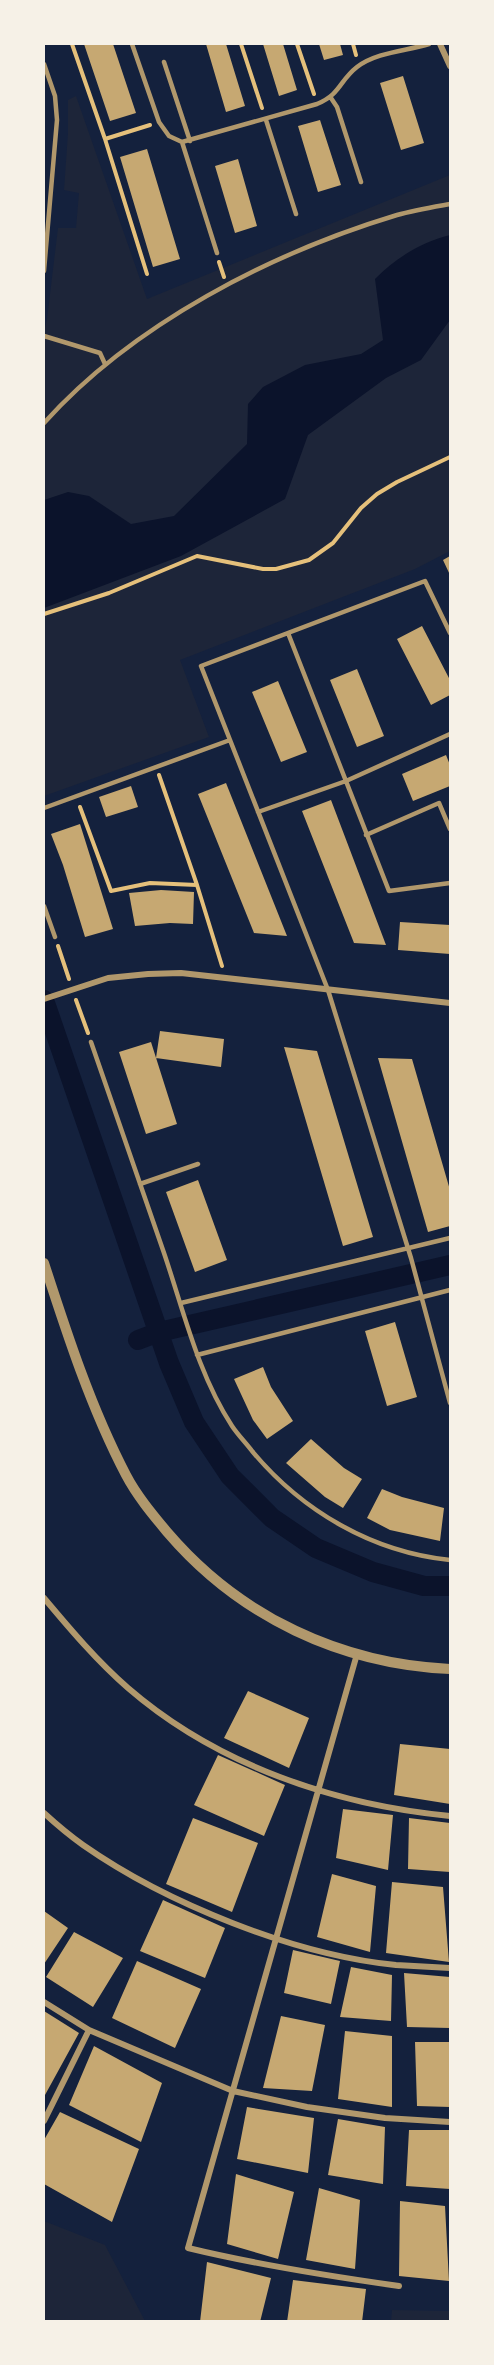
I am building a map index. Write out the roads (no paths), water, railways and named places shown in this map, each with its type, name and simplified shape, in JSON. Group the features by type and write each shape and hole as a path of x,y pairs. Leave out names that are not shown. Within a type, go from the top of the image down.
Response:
{"street":[{"path":"441,44 450,66"},
{"path":"44,999 108,978 182,973 450,1003"},
{"path":"44,1263 66,1333 103,1427 127,1476 154,1516 187,1555 222,1586 254,1608 278,1624 315,1641 401,1665 450,1669"},
{"path":"44,1598 77,1636 128,1687 173,1722 222,1750 318,1791 405,1812 450,1816"},
{"path":"357,1654 188,2248 244,2262 399,2286"},
{"path":"44,1813 83,1845 154,1887 223,1918 276,1938 326,1952 394,1965 450,1968"},
{"path":"44,2002 89,2030 233,2091 307,2107 374,2117 450,2122"},
{"path":"44,2121 89,2030"}],"lane":[{"path":"132,44 159,122 168,136 182,142 317,104 331,98 346,76 360,65 386,54 429,44"},
{"path":"164,62 190,141"},
{"path":"44,64 55,96 57,120 44,271"},
{"path":"331,98 337,107 362,182"},
{"path":"266,120 296,214"},
{"path":"182,142 217,253"},
{"path":"44,423 105,364 171,319 226,287 275,262 331,238 398,214 450,204"},
{"path":"44,336 100,353 105,364"},
{"path":"450,633 425,581 201,666 328,990 411,1258 450,1403"},
{"path":"288,633 389,891 450,883"},
{"path":"258,812 346,781 450,734"},
{"path":"44,808 230,740"},
{"path":"366,835 439,803 450,829"},
{"path":"44,906 55,937"},
{"path":"91,1042 197,1355 233,1427 290,1491 348,1530 386,1546 424,1557 450,1560"},
{"path":"140,1184 198,1164"},
{"path":"181,1303 450,1238"},
{"path":"197,1355 450,1290"}],"waterway":[{"path":"44,1000 169,1363 194,1422 230,1476 272,1518 316,1548 373,1572 424,1586 450,1586"},
{"path":"138,1340 159,1332 450,1265"}]}
